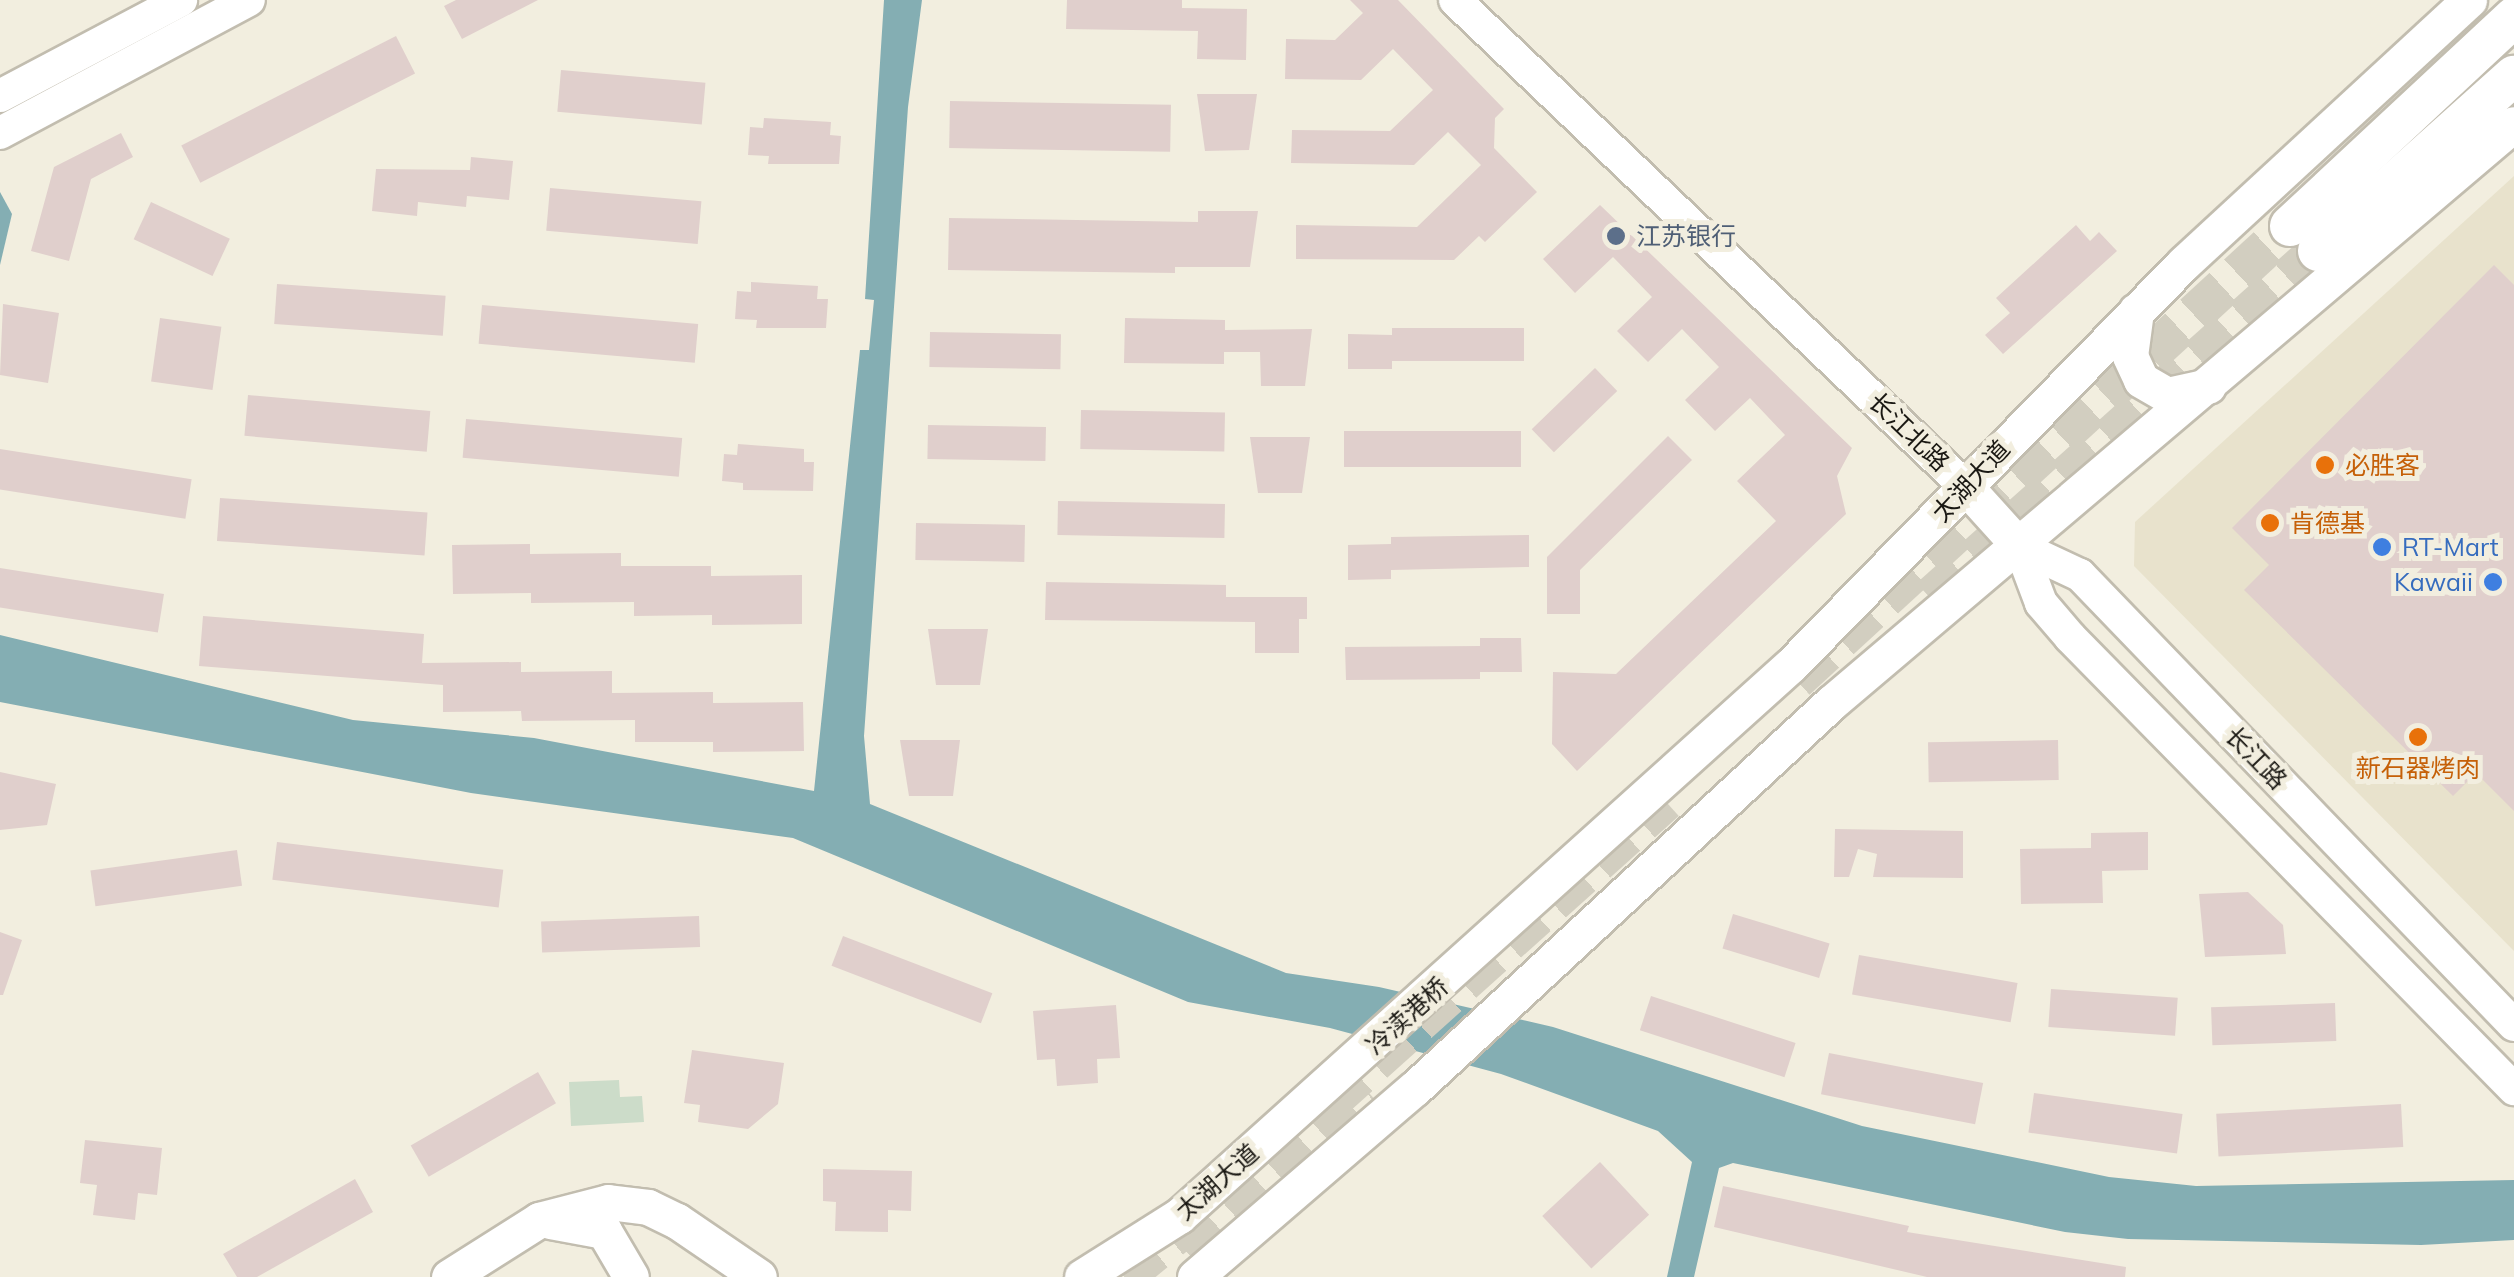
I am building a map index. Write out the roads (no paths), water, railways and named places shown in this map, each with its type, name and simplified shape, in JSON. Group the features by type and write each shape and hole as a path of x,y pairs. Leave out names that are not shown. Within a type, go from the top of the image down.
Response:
{"highway":[{"path":"2514,17 2304,239 2514,76"}],"main road":[{"path":"0,96 181,0"},
{"path":"0,133 249,0"},
{"name":"长江北路","path":"1455,0 1964,485 2020,547 2041,603 2514,1089"},
{"name":"太湖大道","path":"1470,958 1791,664 2136,311 2470,0"},
{"path":"1195,1277 1415,1088 1831,703 2020,547 2514,124"},
{"path":"2136,311 2130,356 2141,380 2167,395 2209,386"},
{"name":"长江路","path":"2020,547 2080,574 2514,1025"},
{"path":"1791,664 1816,671 1831,703"},
{"path":"2150,718 2184,684"},
{"name":"冷渎港桥","path":"1343,1074 1470,958"},
{"name":"太湖大道","path":"1082,1277 1179,1216 1343,1074"},
{"path":"450,1277 538,1220 608,1202 648,1207 759,1277"},
{"path":"538,1220 604,1232 630,1277"}],"water":[{"path":"884,0 922,0 908,107 864,736 870,804 1286,973 1379,987 1553,1027 1862,1126 2109,1177 2196,1186 2514,1180 2514,1240 2421,1245 2128,1239 2065,1232 1733,1163 1719,1168 1694,1277 1667,1277 1692,1162 1658,1131 1501,1074 1330,1028 1188,1002 793,838 471,793 0,702 0,635 353,720 534,738 814,791 860,350 869,350 874,300 865,299"},
{"path":"0,192 12,214 0,265"}],"tunnel":[{"path":"1796,680 2290,226"},
{"path":"1930,598 2318,251"},
{"path":"1329,1103 1665,801"},
{"path":"1192,1258 1372,1096"},
{"path":"1124,1277 1206,1210"}],"place":[{"name":"江苏银行","path":"1616,236"},
{"name":"必胜客","path":"2325,465"},
{"name":"肯德基","path":"2270,523"},
{"name":"RT-Mart","path":"2382,547"},
{"name":"Kawaii","path":"2493,582"},
{"name":"新石器烤肉","path":"2418,737"}]}
